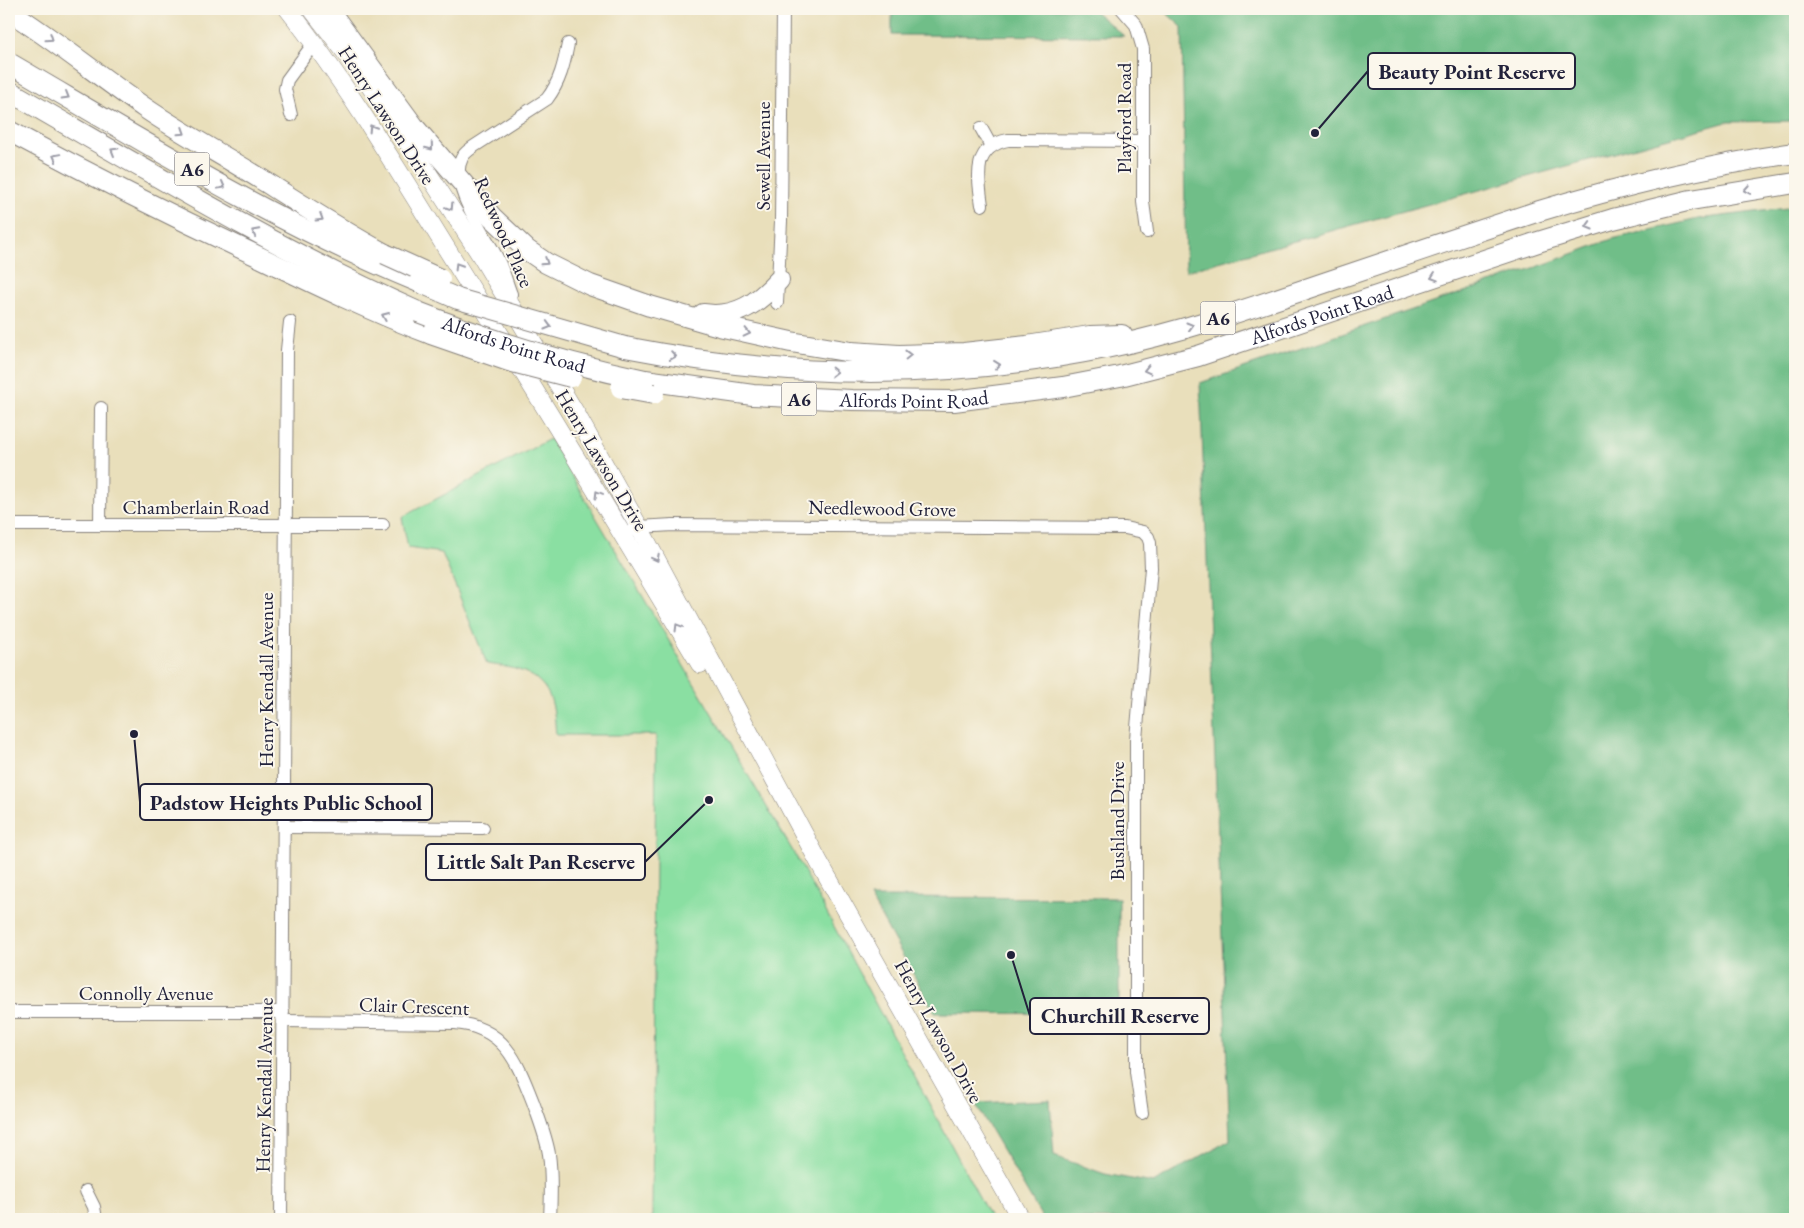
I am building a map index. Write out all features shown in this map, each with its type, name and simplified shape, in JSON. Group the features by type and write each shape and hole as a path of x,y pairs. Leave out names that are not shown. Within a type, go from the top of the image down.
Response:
{"highway":[{"name":"A6","path":"328,9 415,128 459,180 509,234 546,263 590,285 650,306 719,326 825,348 875,354 907,355 964,352 1027,346 1090,336 1161,335"},
{"path":"9,12 53,40 174,128 262,180 383,260"},
{"name":"Alfords Point Road","path":"9,63 215,182 305,230 383,260 458,299 625,347 684,358 818,372 940,371 1010,364 1108,347 1161,335 1221,317 1483,229 1590,196 1700,169 1795,153"},
{"name":"Alfords Point Road","path":"9,91 254,231 343,277 418,312 478,335 649,387 698,389 791,398 954,401 1063,388 1160,367 1245,341 1580,228 1691,200 1795,183"},
{"path":"9,131 132,196 375,312 476,350 538,369 591,382 649,387"},
{"path":"650,306 709,315 726,315 748,308 758,302 779,280"}],"main road":[{"name":"Henry Lawson Drive","path":"288,9 363,114 531,384 820,864"},
{"name":"Henry Lawson Drive","path":"312,9 389,113 480,254 579,419 820,864 1021,1219"}],"street":[{"name":"Sewell Avenue","path":"777,303 782,211 783,9"},
{"name":"Playford Road","path":"1122,9 1136,25 1143,49 1143,202 1146,232"},
{"path":"291,115 285,89 287,80 314,43"},
{"name":"Redwood Place","path":"527,333 496,256 466,202 459,180 460,164 464,154 535,107 551,94 561,77 568,44"},
{"path":"981,128 991,146"},
{"path":"982,205 979,183 980,164 983,154 997,142 1008,140 1143,141"},
{"name":"Henry Kendall Avenue","path":"281,1219 287,350 290,322"},
{"path":"100,525 101,408"},
{"name":"Chamberlain Road","path":"9,525 383,525"},
{"name":"Needlewood Grove","path":"623,536 639,527 673,525 1125,528 1143,532"},
{"name":"Bushland Drive","path":"1142,1112 1136,1072 1136,762 1138,711 1151,568 1150,543 1148,536 1143,532"},
{"path":"284,827 483,828"},
{"name":"Connolly Avenue","path":"9,1012 283,1017"},
{"name":"Clair Crescent","path":"283,1017 469,1024 483,1029 497,1038 509,1050 518,1064 547,1142 550,1166 550,1219"},
{"path":"86,1191 94,1207 96,1219"}],"green space":[{"path":"892,9 1092,9 1124,36 892,35"},
{"path":"1162,9 1795,9 1795,121 1727,122 1186,271 1182,27"},
{"path":"1795,207 1795,1219 1043,1219 975,1103 1050,1100 1054,1156 1105,1174 1153,1183 1230,1140 1200,383 1548,263 1612,239 1698,219"},
{"path":"550,439 801,865 991,1219 652,1219 656,735 556,735 553,707 544,686 537,679 519,670 487,664 442,553 408,548 402,517"},
{"path":"870,897 1119,898 1119,1014 935,1013"}],"place":[{"name":"Beauty Point Reserve","path":"1315,133"},
{"name":"Padstow Heights Public School","path":"134,734"},
{"name":"Little Salt Pan Reserve","path":"709,800"},
{"name":"Churchill Reserve","path":"1011,955"}]}
